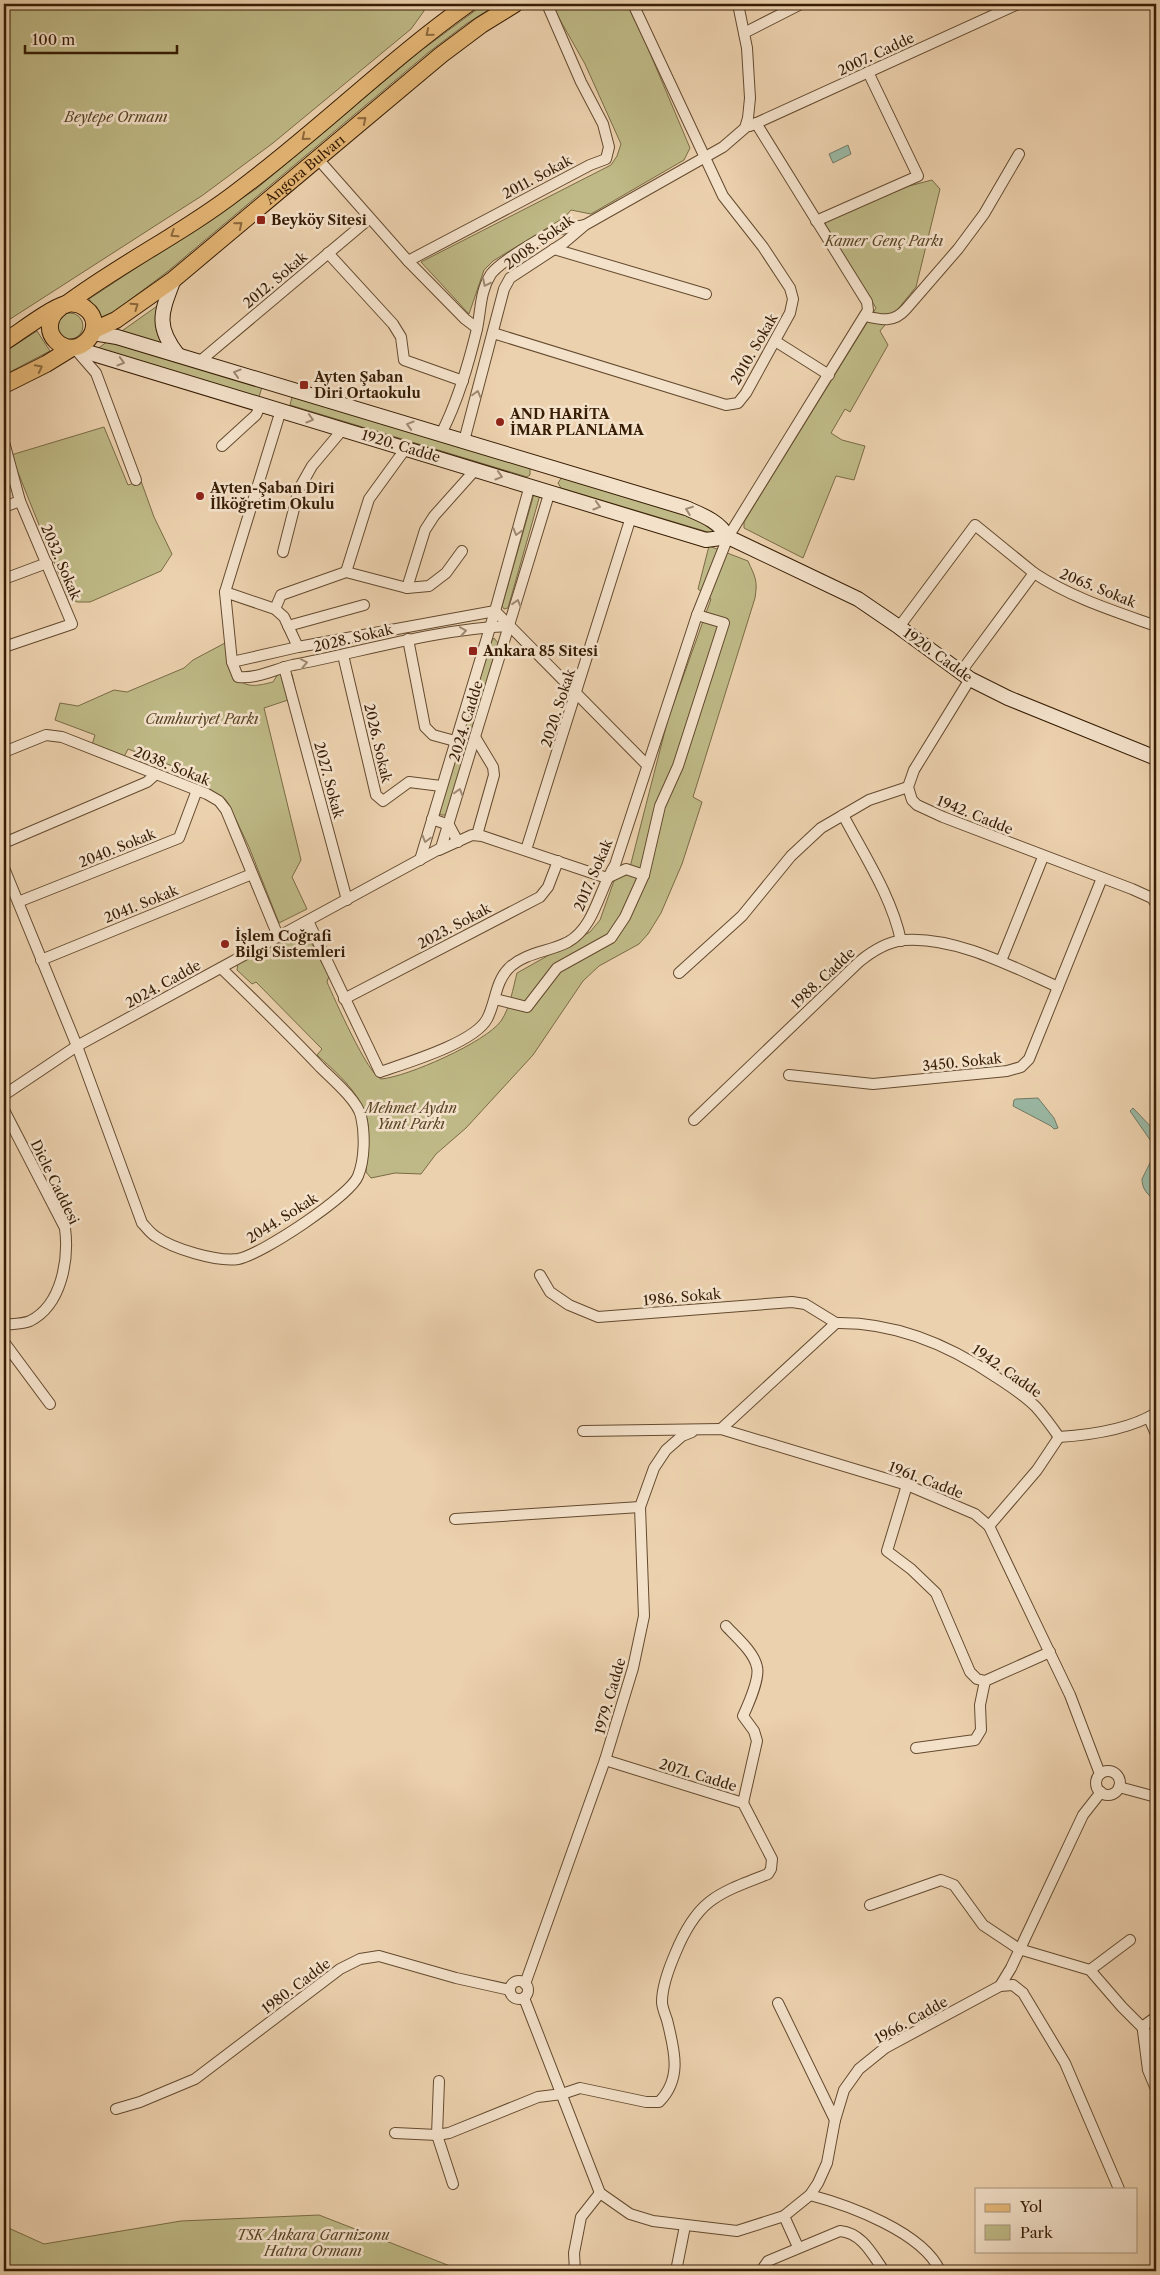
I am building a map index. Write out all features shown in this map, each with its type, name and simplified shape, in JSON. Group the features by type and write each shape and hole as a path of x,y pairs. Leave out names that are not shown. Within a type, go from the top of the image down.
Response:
{"main road":[{"name":"Angora Bulvarı","path":"4,342 62,306 93,284 161,243 237,192 415,44 468,4"},
{"name":"Angora Bulvarı","path":"4,385 86,343 93,331 116,320 174,278 441,55 481,25 515,4"},
{"path":"174,278 165,302 162,322 165,337 178,355"},
{"path":"62,306 76,304 86,309 93,318 93,331"},
{"name":"Angora Bulvarı","path":"62,306 52,317 50,330 60,344 73,348"},
{"name":"1920. Cadde","path":"93,331 686,508 716,523 723,528 728,537"},
{"name":"1920. Cadde","path":"73,348 530,485 706,540 728,537 835,587 899,627 965,676 1008,698 1156,758"},
{"path":"261,404 267,382"},
{"path":"281,410 287,388"},
{"path":"530,485 536,464"},
{"path":"550,492 556,470"}],"street":[{"name":"2011. Sokak","path":"408,261 590,165 606,159 609,147 603,124 581,82 547,4"},
{"name":"2010. Sokak","path":"493,333 726,405 738,403 746,393 790,313 793,299 790,288 763,247 723,196 633,4"},
{"path":"738,4 747,48 750,98 745,128"},
{"path":"744,33 801,4"},
{"name":"2007. Cadde","path":"745,128 1018,4"},
{"path":"816,221 918,176 868,72"},
{"path":"756,123 867,302 868,310 865,316 889,320 899,316 906,310 958,249 984,214 1019,154"},
{"name":"2008. Sokak","path":"464,441 504,289 510,278 554,249 585,225 723,147 745,128"},
{"path":"318,159 408,261 465,319 477,328"},
{"name":"2012. Sokak","path":"199,362 369,219"},
{"path":"441,434 451,416 464,380 477,328 483,290 491,274 500,264 558,230 585,225"},
{"path":"554,249 706,294"},
{"path":"328,253 393,324 401,337 404,360 464,380"},
{"name":"2017. Sokak","path":"308,921 380,1072 430,1056 483,1027 493,1008 498,982 509,968 522,958 568,942 585,928 607,878 615,865 697,615 728,537 865,316"},
{"path":"775,341 829,375"},
{"path":"73,348 96,373 136,480"},
{"path":"222,446 256,415 261,404"},
{"path":"232,662 225,592 281,410"},
{"path":"283,552 299,489 312,466 343,429"},
{"name":"2032. Sokak","path":"4,442 20,501 72,624 4,647"},
{"path":"346,572 369,498 406,448"},
{"path":"407,588 425,530 434,516 476,469"},
{"name":"2024. Cadde","path":"420,860 495,611 530,485"},
{"name":"2024. Cadde","path":"77,1046 438,851 443,845 550,492"},
{"path":"4,507 20,501"},
{"name":"2020. Sokak","path":"526,850 577,694 631,517"},
{"name":"2065. Sokak","path":"899,627 975,525 1050,584 1090,602 1156,626"},
{"path":"225,592 275,609 281,595 346,572 407,588 430,586 446,573 462,552"},
{"path":"4,579 47,563"},
{"path":"679,973 742,916 791,856 821,828 870,800 908,787 914,770 965,676 1034,573"},
{"path":"288,626 364,605"},
{"name":"2028. Sokak","path":"275,609 284,617 298,646"},
{"path":"495,611 647,765"},
{"name":"2028. Sokak","path":"495,611 298,646 232,662 238,676 248,678 284,667 408,639 490,627 510,626"},
{"path":"495,999 527,1007 557,968 611,938 626,917 644,875 660,806 678,766 724,623 697,615"},
{"path":"408,639 425,727 433,735 455,741"},
{"name":"2026. Sokak","path":"343,655 376,795 383,801 409,782 441,786"},
{"name":"2027. Sokak","path":"284,667 347,900"},
{"name":"2038. Sokak","path":"4,752 35,738 53,735 214,798 222,805 278,936"},
{"path":"475,737 493,767 494,775 477,835"},
{"path":"4,844 147,782 156,774"},
{"name":"1942. Cadde","path":"908,787 912,800 924,809 1152,898 1156,904"},
{"name":"2040. Sokak","path":"18,902 179,838 197,790"},
{"path":"843,815 882,890 899,930 901,941"},
{"path":"432,819 449,825 458,842"},
{"path":"438,851 472,835 477,835 491,837 607,878 626,869 644,875"},
{"path":"1001,962 1043,857"},
{"name":"2023. Sokak","path":"344,999 540,897 548,886 558,861"},
{"name":"2044. Sokak","path":"4,868 6,880 18,902 77,1046 142,1223 155,1236 178,1247 213,1258 237,1259 256,1254 334,1202 352,1185 358,1177 363,1154 361,1116 358,1108 338,1085 220,968"},
{"name":"2041. Sokak","path":"41,960 252,874"},
{"name":"3450. Sokak","path":"789,1075 873,1084 1014,1070 1026,1063 1102,878"},
{"name":"1988. Cadde","path":"694,1120 859,962 885,945 901,941 940,943 1001,962 1058,987"},
{"path":"4,1095 77,1046"},
{"name":"Dicle Caddesi","path":"4,1110 65,1228 67,1246 62,1278 46,1309 30,1321 4,1325"},
{"name":"1986. Sokak","path":"540,1275 550,1292 569,1305 598,1317 786,1302 805,1304 836,1323"},
{"name":"1942. Cadde","path":"836,1323 860,1322 899,1331 931,1341 968,1358 1010,1386 1035,1406 1059,1437"},
{"path":"721,1429 836,1323"},
{"path":"4,1342 50,1404"},
{"path":"989,1526 1037,1470 1059,1437 1112,1429 1152,1415 1156,1434"},
{"name":"1979. Cadde","path":"525,1984 605,1760 633,1668 644,1616 640,1507 654,1468 666,1450 682,1436 700,1429"},
{"name":"1961. Cadde","path":"583,1431 721,1429 907,1484 976,1514 989,1526 1050,1652 1070,1695 1100,1774"},
{"path":"907,1484 887,1551 911,1569 936,1593 970,1672 977,1678 985,1681 1050,1652"},
{"path":"455,1519 640,1507"},
{"path":"726,1626 754,1659 758,1669 750,1700 743,1716 757,1741 743,1803"},
{"path":"916,1748 975,1740 981,1730 980,1705 985,1681"},
{"name":"2071. Cadde","path":"562,2094 580,2088 646,2102 660,2102 666,2095 674,2078 676,2061 662,2002 671,1963 684,1931 701,1907 724,1891 768,1874 771,1868 772,1859 743,1803 605,1760"},
{"path":"1107,1772 1115,1774 1119,1779 1119,1787 1111,1794 1100,1792 1097,1781 1100,1774 1107,1772"},
{"path":"1119,1787 1156,1797"},
{"path":"1000,1986 1011,1968 1083,1815 1100,1792"},
{"path":"870,1906 941,1880 954,1885 983,1925 1019,1949 1090,1970 1142,2027 1154,2045 1156,2052"},
{"path":"1090,1970 1130,1940"},
{"name":"1980. Cadde","path":"116,2109 140,2102 194,2079 340,1969 360,1959 379,1956 456,1978 510,1990"},
{"path":"520,1981 525,1984 528,1992 524,1998 514,1998 510,1990 514,1982 520,1981"},
{"path":"1000,1986 1013,1985 1023,1993 1066,2063 1119,2188"},
{"name":"1966. Cadde","path":"600,2193 630,2214 685,2226 737,2231 784,2216 810,2194 818,2183 827,2163 835,2120 844,2090 859,2069 878,2054 1000,1986"},
{"path":"524,1998 600,2193 581,2217 574,2253 575,2271"},
{"path":"778,2003 835,2120"},
{"path":"1142,2027 1156,2017"},
{"path":"1142,2027 1148,2070 1156,2089"},
{"path":"439,2081 437,2135 453,2184"},
{"path":"394,2133 437,2135 449,2133 488,2119 538,2097 562,2094"},
{"path":"810,2194 895,2229 924,2250 940,2271"},
{"path":"784,2216 798,2247"},
{"path":"676,2271 685,2226"},
{"path":"761,2271 768,2261 840,2231 850,2232 861,2239 884,2271"}],"green space":[{"name":"Beytepe Ormanı","path":"4,4 425,4 424,11 411,29 273,143 203,195 4,323"},
{"path":"484,4 498,4 466,24 429,52 167,272 102,321 89,299 256,189 419,52"},
{"path":"551,4 627,4 690,148 684,160 591,214 571,210 565,217 493,261 484,270 469,314 421,262 611,165 617,156 621,144 585,64"},
{"name":"Kamer Genç Parkı","path":"932,180 940,189 916,287 880,331 888,345 850,412 845,409 831,433 842,440 865,446 854,480 836,476 803,558 744,528 744,522 876,308 825,224 831,218 909,186"},
{"path":"160,304 165,345 119,333"},
{"path":"70,313 79,317 83,326 79,335 70,339 61,335 57,326 61,317"},
{"path":"37,331 50,351 4,375 4,352"},
{"path":"108,341 262,387 259,397 96,350"},
{"path":"292,397 530,467 530,475 527,477 290,405"},
{"path":"104,427 128,485 141,481 154,517 172,554 161,571 90,602 77,602 68,597 11,455"},
{"path":"562,477 678,510 719,531 711,533 561,488 558,483"},
{"path":"534,494 540,495 508,608 504,609 502,606"},
{"name":"Mehmet Aydın Yunt Parkı","path":"709,546 748,561 755,579 756,592 693,797 702,802 682,864 661,913 648,934 639,944 599,966 583,981 533,1055 466,1128 436,1154 421,1174 395,1173 371,1178 366,1172 368,1127 362,1105 345,1081 317,1055 322,1049 256,982 252,984 237,970 238,963 305,931 329,976 327,982 360,1051 375,1074 381,1079 409,1072 445,1057 480,1039 493,1029 501,1021 507,1010 517,973 590,932 600,920 615,878 629,871 668,719 711,599 698,589"},
{"name":"Cumhuriyet Parkı","path":"233,634 238,679 246,684 259,685 273,682 278,674 289,672 292,674 297,697 264,708 301,860 292,877 307,909 279,923 249,847 228,803 225,799 206,790 209,780 128,749 124,757 92,745 95,735 55,720 60,703 78,706 114,690 127,692 184,668 193,660 225,643 225,636"},
{"path":"494,638 498,643 447,815 441,815 439,812 491,642"},
{"name":"TSK Ankara Garnizonu Hatıra Ormanı","path":"319,2215 463,2271 4,2271 4,2226 44,2244 181,2221"}],"shaded area":[{"path":"848,145 851,154 833,163 829,154"},
{"path":"1038,1098 1054,1118 1058,1128 1054,1129 1013,1106 1016,1099"},
{"path":"1133,1108 1156,1132 1156,1151 1130,1111"},
{"path":"1156,1151 1156,1200 1146,1192 1142,1179"}],"place":[{"name":"Beyköy Sitesi","path":"261,220"},
{"name":"Ayten Şaban Diri Ortaokulu","path":"304,385"},
{"name":"AND HARİTA İMAR PLANLAMA","path":"500,422"},
{"name":"Ayten-Şaban Diri İlköğretim Okulu","path":"200,496"},
{"name":"Ankara 85 Sitesi","path":"473,651"},
{"name":"İşlem Coğrafi Bilgi Sistemleri","path":"225,944"}]}
